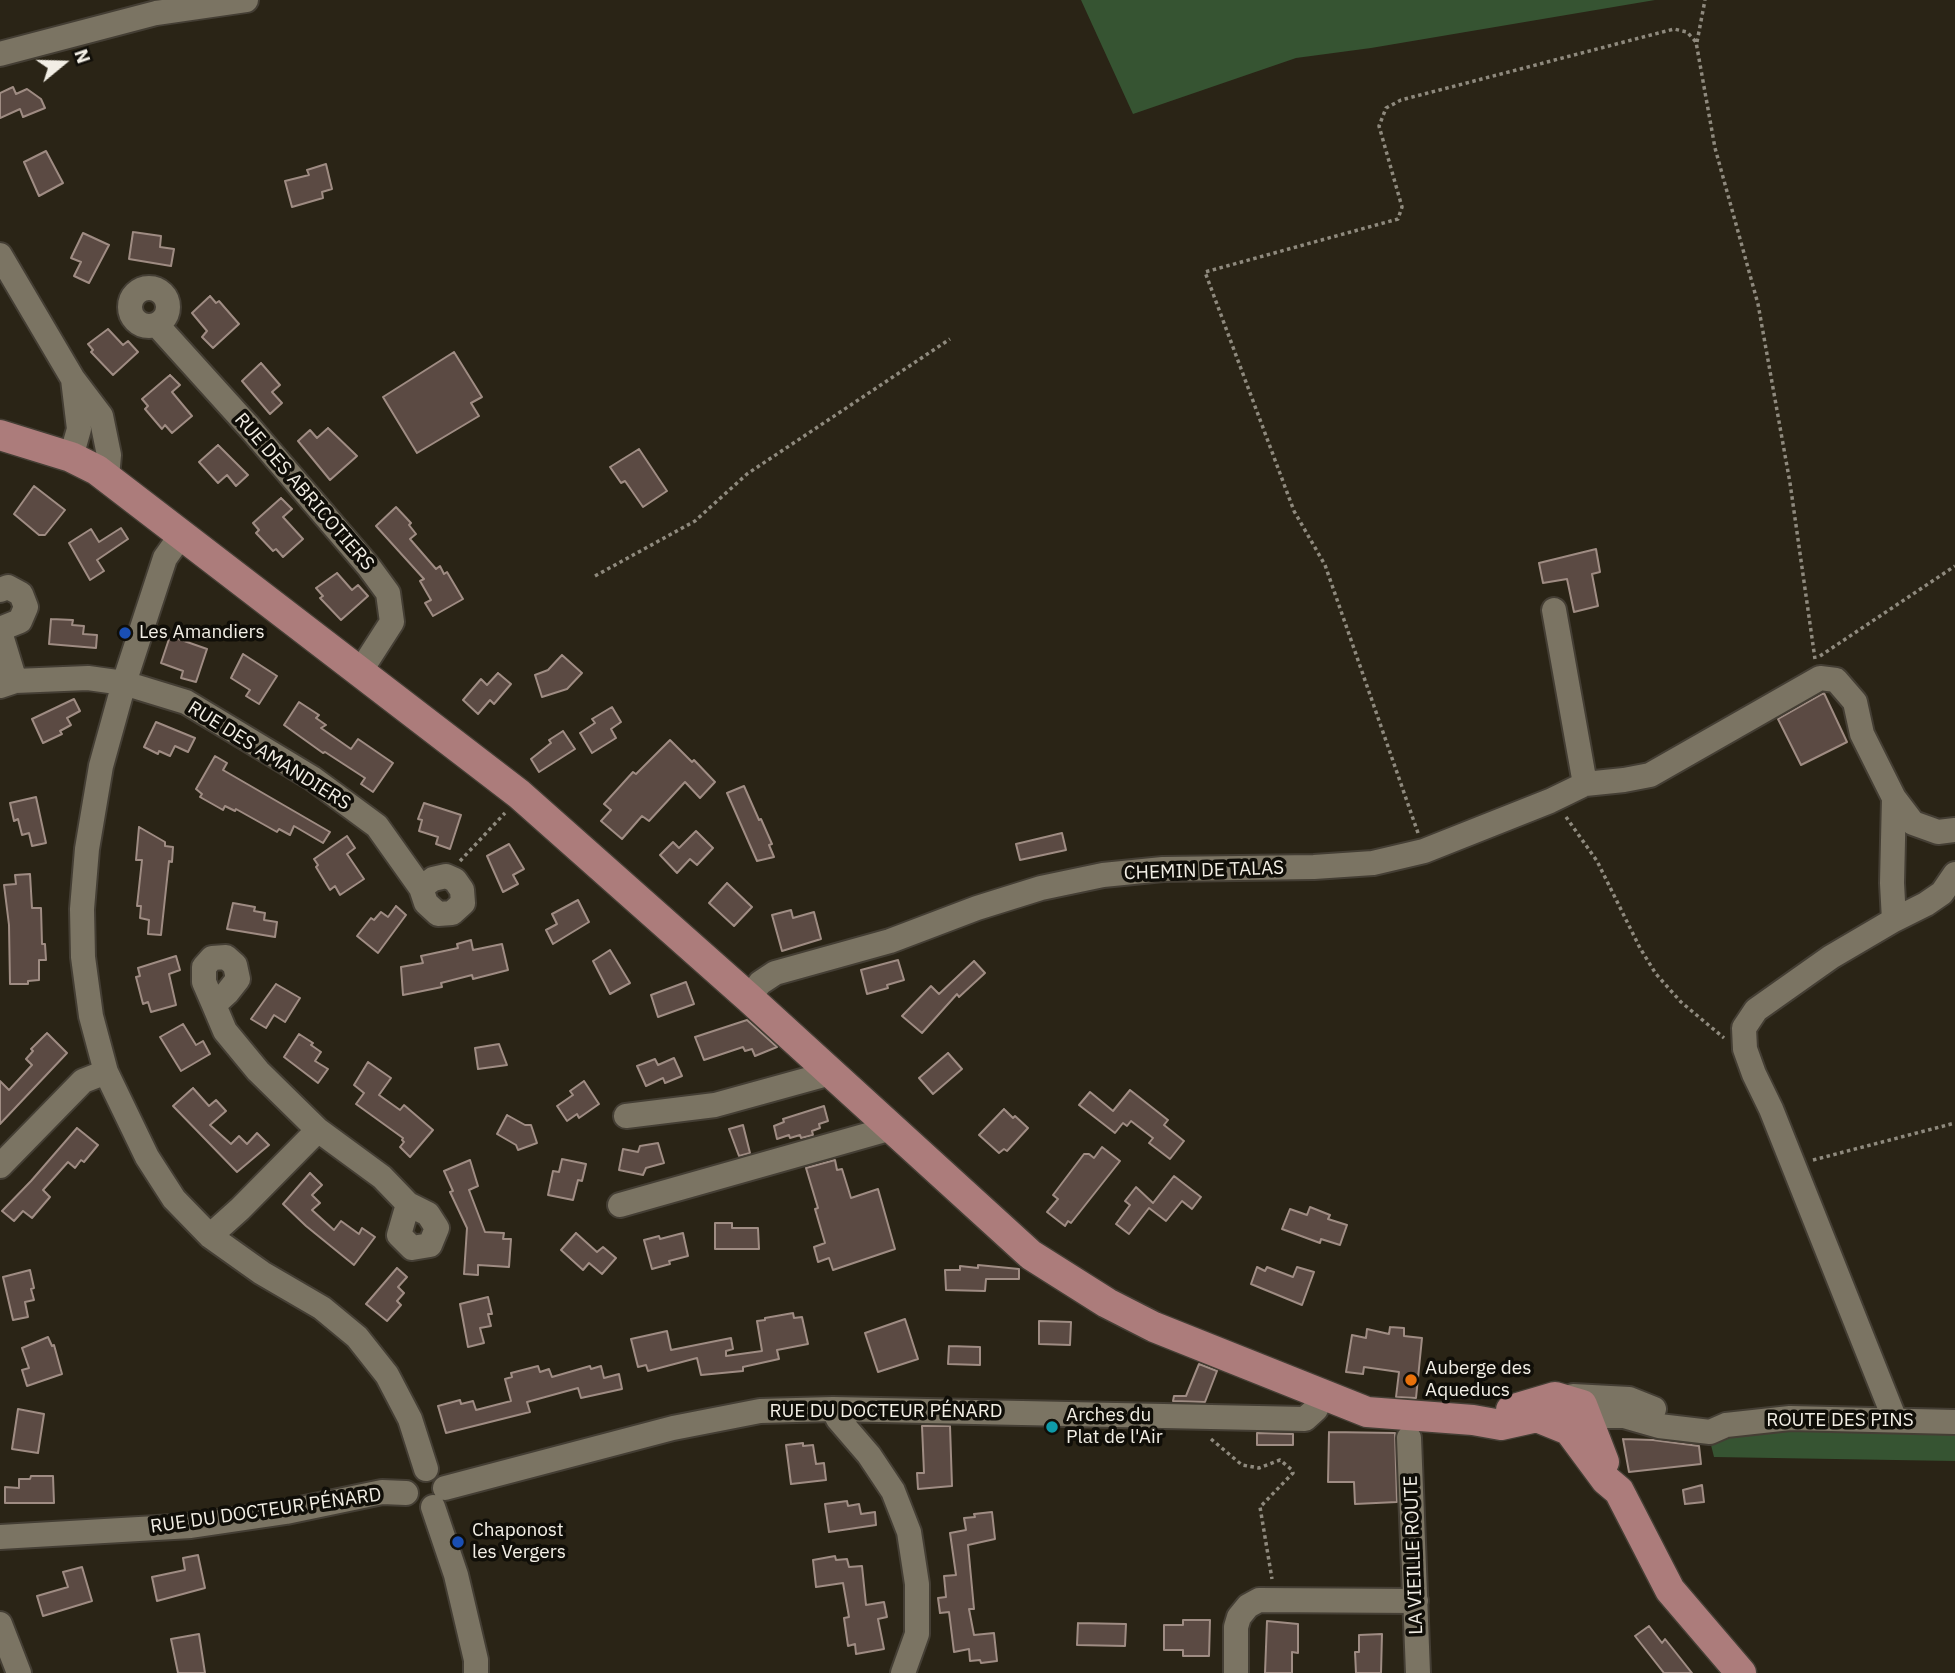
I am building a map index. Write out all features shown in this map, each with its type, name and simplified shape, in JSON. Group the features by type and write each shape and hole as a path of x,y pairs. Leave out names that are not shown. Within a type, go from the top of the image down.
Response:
{"main road":[{"path":"0,435 71,457 107,477 519,794 749,998 1031,1255 1107,1303 1154,1327 1409,1429 1473,1420 1501,1425 1582,1414 1606,1480 1619,1491 1670,1590 1741,1673"}],"street":[{"path":"0,54 156,13 246,0"},
{"path":"0,256 73,379 101,416 109,455 107,477"},
{"name":"RUE DES ABRICOTIERS","path":"157,325 250,428 369,567 388,593 392,622 365,664 361,675"},
{"path":"71,457 79,429 73,379"},
{"path":"182,534 165,558 124,683 101,766 87,849 82,909 83,957 106,1072 147,1157 174,1199 210,1236 262,1273 322,1308 357,1337 387,1375 410,1419 426,1469"},
{"path":"0,590 8,587 21,594 26,607 20,621 0,630 8,684"},
{"path":"1554,610 1585,784 1650,775 1820,678 1836,680 1854,702 1862,734 1894,798 1913,823 1938,832 1955,830"},
{"name":"RUE DES AMANDIERS","path":"8,684 88,678 124,683 186,702 312,778 377,826 421,888"},
{"name":"CHEMIN DE TALAS","path":"749,998 760,983 775,973 890,941 977,908 1053,886 1103,875 1163,869 1314,867 1373,863 1424,851 1550,801 1585,784"},
{"path":"1894,798 1894,920"},
{"path":"1895,1420 1745,1049 1744,1028 1756,1010 1831,957 1942,893 1955,874"},
{"path":"446,876 455,880 462,890 463,903 452,913 438,914 426,903 421,888 433,879 446,876"},
{"path":"214,1005 225,1031 258,1071 318,1130 382,1177 408,1204"},
{"path":"0,1166 83,1082 106,1072"},
{"path":"626,1116 697,1105 715,1105 831,1073"},
{"path":"620,1205 892,1128"},
{"path":"210,1236 318,1130"},
{"name":"RUE DU DOCTEUR PÉNARD","path":"439,1498 483,1476 698,1423 760,1411 833,1409 1305,1419 1316,1409 1322,1394"},
{"path":"833,1409 893,1491 909,1532 917,1584 917,1634 903,1673"},
{"name":"ROUTE DES PINS","path":"1582,1414 1624,1416 1659,1426 1710,1432 1726,1425 1790,1418 1955,1422"},
{"name":"LA VIEILLE ROUTE","path":"1409,1429 1418,1673"},
{"path":"439,1498 426,1509 413,1505 406,1493 408,1479 426,1469 439,1475 439,1498 476,1660 476,1673"},
{"name":"RUE DU DOCTEUR PÉNARD","path":"0,1537 191,1526 286,1512 382,1492 406,1493"},
{"path":"1236,1673 1239,1617 1248,1606 1259,1600 1416,1601"},
{"path":"0,1624 19,1673"}],"path":[{"path":"1704,0 1696,42 1715,148 1758,304 1790,483 1815,660 1820,678"},
{"path":"1424,851 1325,565 1294,510 1205,272 1398,219 1402,207 1379,126 1386,108 1401,100 1674,29 1687,32 1696,42"},
{"path":"595,576 695,521 747,474 950,339"},
{"path":"1550,801 1581,836 1597,861 1640,948 1656,974 1681,1002 1748,1056"},
{"path":"446,876 503,817"},
{"path":"1794,1165 1955,1123"},
{"path":"1217,1445 1242,1465 1259,1468 1279,1460 1293,1473 1260,1507 1275,1600"}],"green space":[{"path":"1081,0 1655,0 1296,58 1133,114"},
{"path":"1774,1428 1955,1430 1955,1461 1714,1457 1708,1433"}],"building":[{"path":"13,87 16,94 27,89 41,99 45,108 23,117 20,109 0,118 0,93"},
{"path":"46,151 63,183 39,196 24,162"},
{"path":"326,164 332,189 322,192 323,198 292,207 285,181 309,175 307,170"},
{"path":"133,232 161,236 160,247 174,249 171,266 129,259"},
{"path":"83,233 109,245 89,283 74,276 81,262 71,258"},
{"path":"210,296 216,303 219,301 239,324 213,348 202,337 207,331 192,313"},
{"path":"108,329 123,345 128,341 138,352 113,375 91,352 93,350 88,344"},
{"path":"454,352 482,397 471,403 479,416 417,453 383,397"},
{"path":"261,363 280,385 272,392 282,403 270,414 242,381"},
{"path":"170,375 180,385 172,392 192,416 172,433 165,425 162,429 145,409 148,406 142,399"},
{"path":"328,428 357,456 330,480 298,441 310,430 317,438"},
{"path":"218,445 248,475 236,486 227,475 218,483 199,462"},
{"path":"639,449 667,491 643,507 625,481 621,483 610,467"},
{"path":"34,486 65,510 45,535 39,535 14,514"},
{"path":"281,498 292,509 283,517 303,539 283,557 276,549 273,551 256,533 259,530 253,523"},
{"path":"396,507 411,523 409,525 416,534 410,539 436,569 440,566 444,574 447,572 463,599 433,616 425,603 431,600 420,581 424,579 376,526"},
{"path":"121,528 128,539 97,560 104,571 90,580 69,543 91,529 99,542"},
{"path":"1596,549 1600,572 1592,574 1598,606 1574,612 1567,579 1543,583 1539,563"},
{"path":"337,573 352,590 358,585 368,596 341,620 320,598 323,596 316,588"},
{"path":"51,619 73,620 72,625 84,626 83,634 97,635 96,648 49,644"},
{"path":"170,636 207,649 196,682 181,678 183,671 161,663"},
{"path":"243,654 277,676 259,704 246,696 250,690 231,678"},
{"path":"562,655 582,673 567,689 542,697 535,675 548,670"},
{"path":"498,673 511,684 494,704 490,700 478,714 463,700 481,679 487,685"},
{"path":"1824,693 1847,742 1801,765 1778,719"},
{"path":"74,699 80,711 67,718 71,725 60,731 62,734 43,743 32,719"},
{"path":"299,702 319,715 316,718 326,725 321,728 351,749 358,739 393,763 373,792 361,784 365,778 284,725"},
{"path":"612,707 621,722 611,729 616,738 592,753 580,733 595,723 592,719"},
{"path":"156,722 195,738 188,752 175,746 170,756 144,747"},
{"path":"563,731 575,749 539,772 531,759 551,743 549,740"},
{"path":"670,740 715,782 700,798 685,782 649,821 642,816 622,839 601,821 611,810 604,804 633,772 636,774"},
{"path":"215,756 227,763 223,770 330,832 323,843 294,826 290,835 279,829 277,832 236,809 235,811 225,806 223,810 200,797 202,794 196,789"},
{"path":"744,786 772,844 769,845 774,857 757,861 727,793"},
{"path":"36,797 46,843 32,846 29,833 22,835 18,819 14,821 10,803"},
{"path":"424,803 461,815 450,849 436,844 438,837 419,831 422,820 418,819"},
{"path":"139,827 165,842 165,846 173,847 161,935 148,934 149,920 140,918 141,906 137,906 142,860 136,860"},
{"path":"696,831 713,848 697,865 690,859 677,873 660,855 673,842 679,848"},
{"path":"1062,833 1066,850 1020,860 1016,844"},
{"path":"347,836 355,848 347,854 364,879 340,895 335,886 330,890 314,859"},
{"path":"509,844 524,869 513,875 518,884 503,892 487,856"},
{"path":"30,874 32,908 41,908 42,944 45,944 46,960 39,960 39,980 28,981 28,984 10,984 9,925 4,885 16,884 15,875"},
{"path":"727,883 752,907 734,926 709,903"},
{"path":"578,900 589,922 553,944 546,930 557,924 552,914"},
{"path":"233,903 255,907 254,911 265,913 264,920 277,922 275,937 227,929"},
{"path":"396,906 406,915 378,953 357,936 371,918 374,920 381,912 388,917"},
{"path":"791,910 793,918 814,912 821,939 782,951 772,915"},
{"path":"471,940 473,950 502,944 508,970 473,979 472,975 441,983 442,987 403,995 401,967 423,963 421,956 458,948 457,944"},
{"path":"610,950 630,983 610,994 593,961"},
{"path":"176,956 180,970 169,974 176,1005 151,1012 148,1002 143,1004 136,977 140,976 138,968"},
{"path":"898,960 904,980 867,994 861,970"},
{"path":"974,961 985,973 959,997 957,994 922,1033 902,1016 931,986 939,994"},
{"path":"686,982 694,1004 658,1017 651,995"},
{"path":"276,984 300,998 285,1022 274,1015 266,1028 251,1019"},
{"path":"747,1020 777,1047 755,1056 752,1049 745,1051 743,1047 704,1060 695,1037"},
{"path":"183,1024 196,1045 203,1041 210,1054 181,1071 160,1037"},
{"path":"47,1033 67,1053 0,1124 0,1081 9,1090 32,1065 26,1059 33,1051 31,1049"},
{"path":"299,1034 321,1052 315,1061 328,1069 318,1083 284,1057"},
{"path":"499,1044 507,1065 478,1069 475,1048"},
{"path":"948,1053 962,1069 933,1094 919,1078"},
{"path":"674,1058 682,1076 665,1083 663,1078 646,1086 637,1066 655,1059 658,1065"},
{"path":"368,1062 391,1078 379,1095 400,1110 404,1105 433,1130 410,1157 400,1147 404,1142 403,1138 356,1104 364,1093 354,1085"},
{"path":"584,1081 599,1104 579,1118 577,1114 567,1121 557,1106 573,1095 570,1091"},
{"path":"193,1088 209,1106 216,1100 226,1111 210,1125 231,1144 239,1136 247,1144 257,1133 269,1145 237,1172 173,1106"},
{"path":"1130,1090 1168,1120 1164,1125 1184,1141 1170,1159 1149,1143 1153,1138 1131,1121 1127,1126 1123,1123 1115,1133 1079,1105 1090,1092 1113,1111"},
{"path":"824,1106 828,1121 819,1124 820,1128 812,1131 813,1135 790,1138 789,1135 777,1139 774,1126 784,1122 783,1119"},
{"path":"1004,1109 1028,1128 1007,1151 1004,1149 999,1153 979,1135"},
{"path":"507,1115 525,1125 531,1125 537,1143 518,1150 516,1145 497,1134"},
{"path":"743,1125 750,1153 739,1156 729,1129"},
{"path":"77,1128 98,1145 84,1162 81,1160 75,1168 68,1162 43,1190 50,1197 32,1218 23,1211 14,1221 2,1211"},
{"path":"658,1143 664,1163 646,1168 643,1175 619,1170 623,1149 638,1152 640,1146"},
{"path":"1102,1147 1120,1161 1071,1223 1068,1221 1065,1226 1047,1212 1058,1199 1053,1195 1084,1154 1094,1158"},
{"path":"562,1159 586,1164 573,1200 548,1195 553,1171 559,1172"},
{"path":"470,1160 478,1186 469,1190 485,1232 504,1233 503,1239 511,1239 509,1267 478,1265 478,1275 464,1274 467,1228 450,1192 453,1191 444,1171"},
{"path":"835,1160 837,1170 842,1169 851,1198 878,1189 895,1249 833,1270 829,1258 818,1262 814,1247 825,1243 806,1168"},
{"path":"310,1173 322,1185 312,1195 320,1203 312,1210 334,1230 341,1221 359,1234 362,1228 375,1237 354,1265 283,1204"},
{"path":"1174,1176 1201,1197 1192,1209 1182,1201 1166,1221 1149,1208 1129,1234 1116,1224 1130,1205 1125,1201 1136,1187 1153,1203"},
{"path":"1310,1207 1330,1215 1328,1219 1347,1225 1340,1245 1321,1239 1320,1243 1282,1229 1290,1209 1307,1215"},
{"path":"715,1223 732,1223 732,1228 758,1228 759,1249 715,1249"},
{"path":"576,1233 597,1252 603,1247 616,1258 602,1274 589,1263 583,1270 561,1250"},
{"path":"683,1233 688,1256 652,1269 644,1240"},
{"path":"978,1265 1019,1269 1019,1279 986,1279 985,1291 946,1290 945,1270 960,1270 960,1266 978,1268"},
{"path":"1257,1267 1265,1271 1267,1267 1293,1277 1297,1267 1314,1272 1302,1305 1251,1284"},
{"path":"397,1268 407,1277 398,1287 404,1293 397,1301 401,1305 387,1321 366,1304"},
{"path":"30,1270 34,1300 25,1302 28,1317 13,1320 3,1277"},
{"path":"488,1297 492,1314 488,1314 491,1326 480,1328 484,1343 468,1347 460,1304"},
{"path":"793,1313 794,1318 802,1317 808,1344 777,1350 779,1359 743,1367 743,1371 701,1375 697,1358 648,1371 646,1365 638,1367 631,1339 667,1331 671,1350 731,1338 733,1349 726,1351 726,1356 762,1351 757,1321"},
{"path":"905,1319 918,1359 878,1372 865,1333"},
{"path":"1039,1321 1071,1322 1070,1345 1039,1344"},
{"path":"1390,1327 1404,1328 1404,1336 1422,1338 1416,1398 1396,1397 1399,1372 1364,1367 1363,1374 1346,1372 1352,1335 1366,1338 1367,1329 1389,1334"},
{"path":"48,1337 52,1346 54,1345 62,1374 27,1386 22,1370 29,1368 22,1348"},
{"path":"949,1346 980,1347 980,1365 948,1364"},
{"path":"1199,1364 1217,1371 1205,1402 1173,1401 1174,1396 1186,1396"},
{"path":"538,1366 540,1372 549,1369 552,1377 590,1366 591,1369 601,1366 604,1378 619,1374 622,1389 581,1398 578,1388 527,1402 530,1412 446,1433 438,1406 460,1400 461,1404 473,1401 476,1410 511,1401 505,1379 512,1377 511,1373"},
{"path":"18,1409 44,1414 38,1453 12,1449"},
{"path":"922,1426 950,1426 952,1486 918,1489 917,1473 924,1473"},
{"path":"1329,1432 1395,1433 1397,1502 1355,1504 1354,1482 1328,1482"},
{"path":"1257,1433 1293,1434 1293,1445 1257,1445"},
{"path":"1623,1439 1699,1446 1701,1464 1629,1472"},
{"path":"803,1443 803,1446 813,1445 816,1464 824,1463 826,1480 791,1484 786,1445"},
{"path":"31,1476 53,1476 54,1503 5,1503 5,1487 19,1488 19,1479 30,1479"},
{"path":"1702,1485 1704,1502 1685,1504 1683,1490"},
{"path":"847,1501 848,1506 859,1504 861,1514 875,1512 876,1525 829,1532 825,1504"},
{"path":"992,1512 995,1539 968,1545 974,1609 969,1609 974,1635 994,1633 997,1661 981,1663 980,1660 970,1661 969,1649 954,1652 949,1612 940,1613 938,1598 946,1597 944,1576 956,1575 950,1533 966,1530 964,1518"},
{"path":"198,1555 205,1588 157,1601 152,1577 185,1570 183,1558"},
{"path":"835,1556 836,1560 847,1559 849,1567 862,1566 866,1605 884,1602 887,1617 878,1619 884,1649 856,1654 855,1644 848,1646 844,1618 849,1617 843,1583 816,1587 813,1560"},
{"path":"82,1567 92,1601 43,1616 37,1596 68,1587 63,1572"},
{"path":"1183,1620 1210,1620 1209,1656 1183,1656 1183,1650 1164,1650 1164,1625 1183,1625"},
{"path":"1267,1621 1298,1624 1298,1653 1292,1652 1292,1673 1265,1673"},
{"path":"1078,1623 1126,1624 1125,1646 1077,1645"},
{"path":"1649,1626 1662,1643 1665,1639 1692,1673 1664,1673 1635,1636"},
{"path":"199,1634 205,1673 178,1673 171,1639"},
{"path":"1382,1634 1381,1673 1356,1673 1355,1652 1359,1652 1359,1635"}],"place":[{"name":"Les Amandiers","path":"125,633"},
{"name":"Auberge des Aqueducs","path":"1411,1380"},
{"name":"Arches du Plat de l'Air","path":"1052,1427"},
{"name":"Chaponost les Vergers","path":"458,1542"}]}
